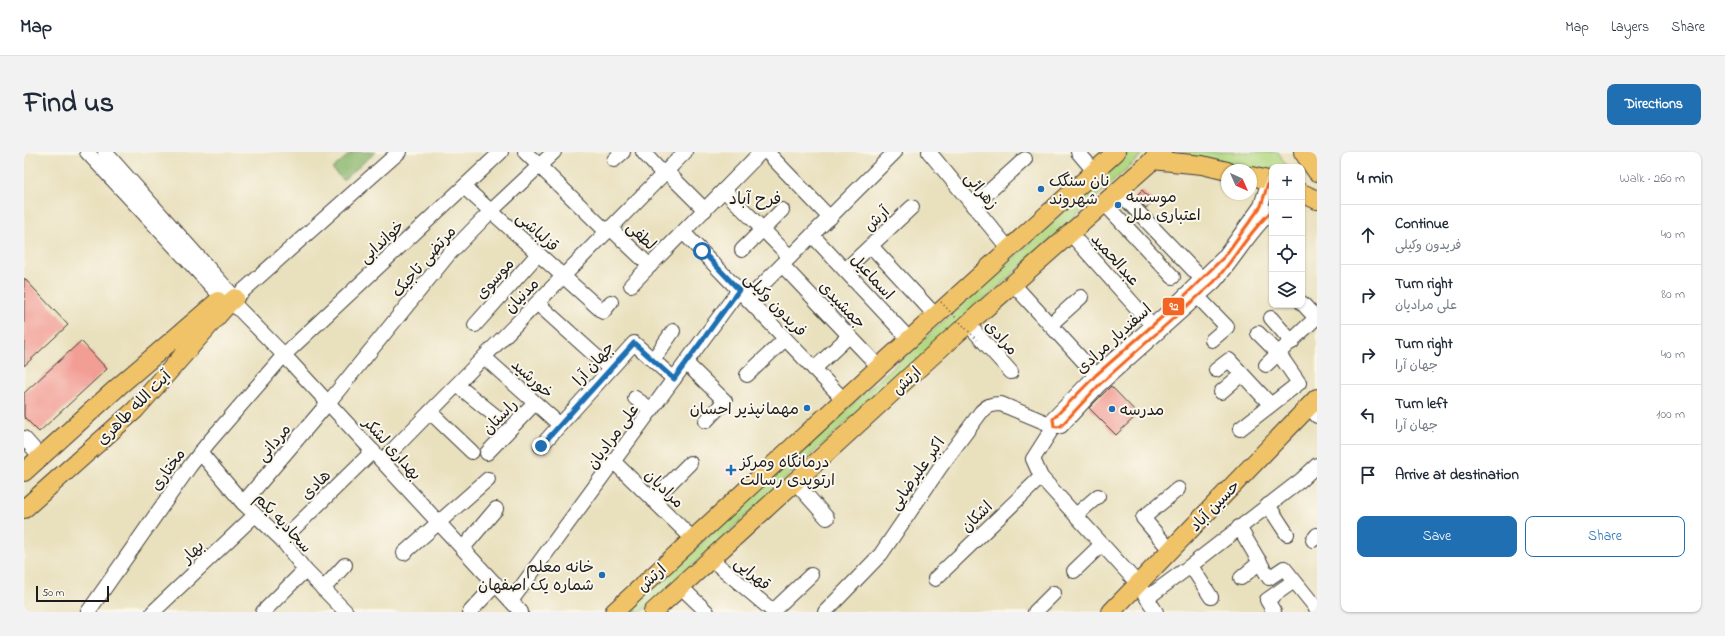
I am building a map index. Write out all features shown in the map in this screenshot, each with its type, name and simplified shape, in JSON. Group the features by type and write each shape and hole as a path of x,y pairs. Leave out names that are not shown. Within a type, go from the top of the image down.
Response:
{"main road":[{"path":"1303,152 1317,172"},
{"name":"ارتش","path":"614,612 910,340 938,309 1009,249 1115,153"},
{"name":"ارتش","path":"653,612 1012,284 1157,156"},
{"path":"1157,156 1221,170"},
{"path":"1257,178 1269,180"},
{"path":"1305,194 1317,200"},
{"name":"آیت الله طاهری","path":"24,472 119,386 234,297"},
{"name":"آیت الله طاهری","path":"24,509 135,410 234,297"},
{"path":"119,386 134,386 139,395 135,410"},
{"name":"حسین آباد","path":"1111,612 1142,591 1170,550 1314,407"}],"street":[{"path":"87,152 234,297"},
{"path":"105,152 234,297"},
{"name":"آیت الله طاهری","path":"234,297 399,152"},
{"name":"خواندابی","path":"284,355 501,152"},
{"name":"لطفی","path":"525,152 608,230 650,266"},
{"name":"مرتضی تاجیک","path":"328,403 448,255 491,211 554,152"},
{"path":"643,152 705,210"},
{"name":"مدنیان","path":"377,456 430,412 685,152"},
{"path":"631,286 761,152"},
{"path":"767,152 830,218"},
{"name":"علی مرادیان","path":"511,601 674,379 743,295 786,261 895,152"},
{"name":"زهرائی","path":"930,152 1009,249"},
{"path":"1078,152 1094,171"},
{"path":"973,206 1025,159"},
{"name":"اسفندیار مرادی","path":"1156,612 1142,591 1041,476 1033,459 1054,426 1052,422 1053,419 1096,375 1224,257 1260,206 1269,186"},
{"name":"قزلباشی","path":"464,187 603,312 612,302"},
{"name":"جمشیدی","path":"724,190 764,230 786,261 849,336 879,367"},
{"path":"1117,190 1202,278"},
{"path":"1104,203 1172,277"},
{"name":"آرش","path":"844,270 912,207"},
{"path":"742,250 764,230 782,210"},
{"name":"اسفندیار مرادی","path":"1054,426 1061,426 1099,385 1198,297 1230,264 1250,234 1269,216"},
{"name":"فریدون وکیلی","path":"683,232 844,400"},
{"name":"عبدالحمید","path":"1070,233 1152,325"},
{"name":"اسماعیل","path":"812,235 910,340"},
{"path":"871,246 938,309"},
{"name":"موسوی","path":"475,325 538,254"},
{"path":"1012,284 1096,375"},
{"name":"بهداری لشکر","path":"234,297 284,355 521,612"},
{"path":"1198,297 1227,327 1212,340"},
{"path":"1050,325 1081,298"},
{"path":"537,303 610,369"},
{"path":"1266,365 1316,318 1305,306"},
{"path":"1271,318 1292,342"},
{"name":"مرادی","path":"968,324 1011,372"},
{"path":"653,360 673,331"},
{"path":"1240,429 1270,404 1299,383 1279,354 1258,333"},
{"path":"814,369 849,336"},
{"path":"747,376 785,339"},
{"name":"جهان آرا","path":"541,446 634,343 674,379"},
{"name":"مختاری","path":"93,610 200,452 284,355"},
{"name":"خورشید","path":"484,357 560,425"},
{"path":"1216,370 1229,360 1270,404"},
{"path":"686,364 725,401 706,421"},
{"path":"1221,392 1242,374"},
{"path":"457,385 498,418"},
{"path":"635,398 652,410"},
{"name":"راستان","path":"487,453 535,402"},
{"name":"مردانی","path":"243,503 328,403"},
{"name":"اکبر علیرضایی","path":"825,612 881,554 941,466 987,406 1000,404 1054,426"},
{"path":"430,412 472,452"},
{"path":"24,438 41,457"},
{"name":"سجادیه یکم","path":"200,452 243,503 282,540 305,570 346,612"},
{"name":"هادی","path":"282,540 377,456"},
{"name":"مرادیان","path":"614,462 693,539"},
{"path":"653,500 690,464"},
{"path":"1142,591 1191,566 1301,480 1317,465"},
{"name":"اشکان","path":"935,579 1041,476"},
{"path":"404,553 488,479"},
{"path":"795,482 827,518"},
{"path":"1170,550 1143,518 1178,488"},
{"path":"1076,515 1098,496"},
{"path":"1268,505 1287,534"},
{"path":"463,548 496,509"},
{"name":"بهار","path":"153,612 255,515"},
{"path":"1239,527 1269,578 1284,568 1317,609"},
{"path":"1074,571 1102,544"},
{"name":"قهرایی","path":"711,559 773,612"},
{"path":"1241,578 1260,562"},
{"path":"323,589 345,565"},
{"path":"1191,566 1211,597"},
{"path":"263,612 305,570"},
{"path":"773,612 811,575"},
{"path":"1274,612 1267,600 1294,581"},
{"path":"470,612 496,584"},
{"path":"680,587 708,612"},
{"path":"1035,612 1054,593"}],"path":[{"path":"938,309 977,340"}],"shaded area":[{"name":"درمانگاه ومرکز ارتوپدی رسالت","path":"730,456 744,473 732,483 717,466"}],"green space":[{"path":"352,152 376,152 343,180 332,169"},
{"path":"1130,152 1145,152 923,357 885,386 662,594 641,612 628,612 747,500"},
{"path":"1278,152 1285,164 1269,164 1269,173 1257,171 1257,164 1227,164 1178,153"}],"building":[{"path":"1142,190 1153,202 1146,208 1135,197"},
{"path":"24,278 68,325 24,366"},
{"path":"81,341 107,369 39,432 24,417 24,393"},
{"name":"مدرسه","path":"1111,386 1138,414 1116,435 1089,408"}],"transit line":[{"name":"92","path":"1269,180 1261,206 1224,257 1170,310 1096,375 1053,419 1054,426 1061,426 1099,385 1214,282 1256,227 1269,214"}],"place":[{"name":"نان سنگک شهروند","path":"1041,189"},
{"name":"موسسه اعتباری ملل","path":"1118,205"},
{"name":"مهمانپذیر احسان","path":"807,408"},
{"name":"مدرسه","path":"1112,409"},
{"name":"درمانگاه ومرکز ارتوپدی رسالت","path":"731,470"},
{"name":"خانه معلم شماره یک اصفهان","path":"602,575"}],"district":[{"name":"فرح آباد","path":"755,198"}],"route":[{"path":"541,446 634,343 674,379 739,290 702,251"}]}
